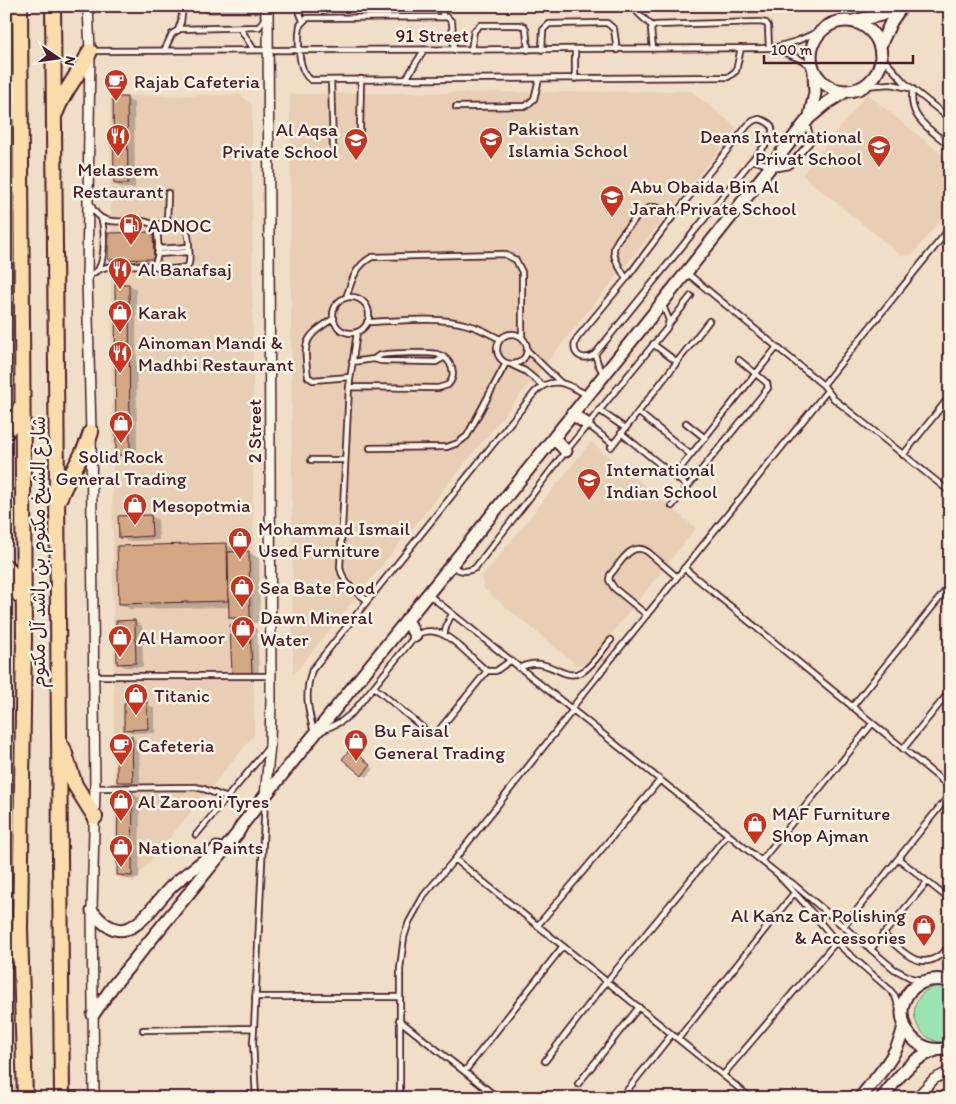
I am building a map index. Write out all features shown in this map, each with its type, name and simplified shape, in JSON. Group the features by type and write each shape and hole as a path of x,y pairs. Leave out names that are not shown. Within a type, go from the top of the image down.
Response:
{"main road":[{"name":"شارع الشيخ مكتوم بن راشد آل مكتوم","path":"20,6 24,623 20,929 25,1098"},
{"name":"شارع الشيخ مكتوم بن راشد آل مكتوم","path":"53,6 62,1098"},
{"path":"54,120 62,98 90,51"},
{"path":"6,76 13,87 21,108"},
{"path":"6,432 16,419 22,402"},
{"path":"58,504 66,482 84,452 91,432"},
{"path":"6,567 14,576 17,585 24,623"},
{"path":"58,732 75,785 95,817"},
{"path":"6,960 20,929"}],"street":[{"path":"88,6 90,51 87,279 91,432 95,788 92,911 94,1098"},
{"name":"2 Street","path":"265,796 270,745 271,676 268,6"},
{"path":"853,21 881,15 901,6"},
{"path":"813,69 822,82 833,89 846,91 856,90 864,86 873,78 879,68 880,51 891,22 901,6"},
{"path":"807,120 815,93 810,54 813,42 820,31 830,24 841,20 853,21 864,25 873,33 880,51"},
{"path":"94,1015 112,986 237,834 242,825 314,734 554,438 807,120 827,103 846,91"},
{"path":"572,414 587,424"},
{"path":"554,438 566,451"},
{"path":"407,619 415,636"},
{"path":"92,911 107,926 116,930 135,926 173,886 206,860 234,830 242,825"},
{"path":"860,1098 895,1053 899,1044 906,998 920,984 950,975"},
{"path":"934,979 950,982"},
{"path":"903,1022 913,1040 920,1045 936,1050"},
{"path":"882,1098 912,1062 936,1050 950,1048"},
{"path":"916,1098 934,1079 950,1071"}],"lane":[{"path":"178,30 183,6"},
{"path":"164,51 172,34 178,30 255,28 261,25 264,19 264,6"},
{"path":"297,6 302,21"},
{"path":"441,6 443,18"},
{"path":"636,6 638,13 652,26"},
{"path":"454,50 452,22 447,18 307,18 300,25 298,50 304,70 311,80 728,78 736,71 741,48"},
{"path":"652,26 658,24 763,22 768,26 771,48"},
{"path":"542,50 542,30 549,24 602,23 607,23 614,29 617,50"},
{"path":"471,50 474,30 480,26 522,25 526,29 528,50"},
{"path":"652,26 653,49"},
{"path":"240,28 254,50"},
{"name":"91 Street","path":"90,51 771,48 797,41 820,31"},
{"name":"91 Street","path":"771,48 794,56 813,69"},
{"path":"406,79 424,50"},
{"path":"575,50 575,78"},
{"path":"880,51 904,82 950,119"},
{"path":"360,131 361,79"},
{"path":"456,108 526,106 534,99 539,79"},
{"path":"331,80 333,148"},
{"path":"864,86 891,84 913,89"},
{"path":"913,89 912,106 915,114 950,146"},
{"path":"759,119 770,125 772,137 595,354 590,358 583,358 577,355 574,343 626,279 674,215 748,125 759,119"},
{"path":"752,160 772,165"},
{"path":"167,224 168,193"},
{"path":"88,200 95,213 111,222 145,222 154,225 180,224 184,226 188,234 189,264 186,267 162,268 152,265 108,266 98,269"},
{"path":"626,279 614,258 616,243 620,237 641,214 651,207 658,207 674,215"},
{"path":"87,279 98,269 102,261 103,226 101,218"},
{"path":"152,265 157,260 157,233 154,225"},
{"path":"823,385 950,228"},
{"path":"157,251 189,249"},
{"path":"346,298 357,269 363,262 372,257 504,254 516,260 522,272 522,337 527,345 526,355 520,362 508,364"},
{"path":"686,272 823,385 834,399 950,492"},
{"path":"449,566 462,571 469,571 475,568 587,424 691,296"},
{"path":"346,298 356,298 364,303 369,312 365,326 357,332 346,332 335,322 334,312 338,303 346,298"},
{"path":"662,302 669,320 668,324"},
{"path":"334,318 312,333 308,338 306,350 308,377 313,380 350,377"},
{"path":"367,322 450,321 476,328 500,339"},
{"path":"587,424 612,445 709,322"},
{"path":"357,332 349,387 340,568 342,578 348,586 367,600"},
{"path":"522,337 508,334 500,339 496,348 497,353 508,364 525,370 542,386"},
{"path":"653,344 677,362"},
{"path":"674,476 778,347"},
{"path":"527,350 560,382 587,395"},
{"path":"349,387 443,387 451,381 453,376 451,365 443,358 432,353 381,355 374,359 352,362"},
{"path":"595,354 604,374"},
{"path":"374,359 381,361 433,362 443,358"},
{"path":"672,506 768,388 767,383 739,360"},
{"path":"370,448 447,447 458,443 467,436 474,426 508,364"},
{"path":"510,660 496,671 487,671 444,634 429,630 422,632 415,636 348,717 314,734 306,697 312,670 535,392 551,382 560,382"},
{"path":"400,1098 399,1020 401,953 409,922 424,895 455,859 646,615 826,391"},
{"path":"903,455 950,396"},
{"path":"599,410 625,428"},
{"path":"638,412 692,455"},
{"path":"686,423 705,438"},
{"path":"621,434 688,487"},
{"path":"311,460 345,460"},
{"path":"646,615 614,588 609,580 610,575 632,550 643,548 677,577"},
{"path":"684,568 950,787"},
{"path":"852,707 950,585"},
{"path":"427,594 779,876 836,942 896,996 903,1022"},
{"path":"444,634 452,614"},
{"path":"519,668 527,664 536,663 545,664 568,674 583,672 610,640"},
{"path":"374,686 429,733 433,734 439,730 487,671"},
{"path":"94,676 271,676"},
{"path":"903,749 950,691"},
{"path":"761,861 872,724"},
{"path":"196,835 270,745"},
{"path":"538,925 660,780"},
{"path":"95,788 195,787 227,798"},
{"path":"844,926 950,794"},
{"path":"256,1098 253,1042 265,796"},
{"path":"545,1061 607,981 728,834"},
{"path":"899,858 950,900"},
{"path":"455,859 751,1098"},
{"path":"779,876 788,880 902,974 920,980 934,979"},
{"path":"871,949 927,882"},
{"path":"678,1039 794,893"},
{"path":"883,934 911,958 920,961 937,958 950,946"},
{"path":"723,1075 836,942"},
{"path":"465,1071 563,946"},
{"path":"256,998 400,997"},
{"path":"578,1084 639,1007"},
{"path":"399,1020 498,1098"},
{"path":"143,1030 254,1028"},
{"path":"621,1098 672,1034"}],"shaded area":[{"path":"643,6 819,6 819,8 643,9"},
{"path":"691,91 737,128 293,675 290,94"},
{"name":"Deans International Privat School","path":"867,94 950,161 950,208 913,254 902,256 802,175"},
{"path":"240,95 252,105 254,735 133,882 115,876 110,96"},
{"path":"591,442 696,528 588,663 577,665 484,589 482,577"}],"green space":[{"path":"950,986 950,1042 938,1042 928,1038 921,1031 914,1013 916,1003 922,995 932,987"}],"building":[{"path":"113,97 127,97 128,184 114,184"},
{"name":"ADNOC","path":"153,232 154,259 108,260 108,233"},
{"path":"115,284 129,284 130,455 116,455"},
{"name":"Mesopotmia","path":"151,515 152,536 119,538 118,516"},
{"path":"227,543 228,601 119,604 117,546"},
{"path":"249,551 250,618 229,618 228,552"},
{"path":"135,620 136,663 117,664 116,621"},
{"path":"250,624 252,673 232,674 230,625"},
{"name":"Titanic","path":"147,702 148,729 124,730 124,703"},
{"path":"132,736 133,782 117,782 117,737"},
{"name":"Bu Faisal General Trading","path":"351,748 370,765 362,776 342,759"},
{"path":"118,793 133,793 132,876 117,875"}],"place":[{"name":"Rajab Cafeteria","path":"116,102"},
{"name":"Melassem Restaurant","path":"118,157"},
{"name":"Pakistan Islamia School","path":"491,160"},
{"name":"Al Aqsa Private School","path":"356,161"},
{"name":"Deans International Privat School","path":"879,168"},
{"name":"Abu Obaida Bin Al Jarah Private School","path":"612,218"},
{"name":"ADNOC","path":"131,246"},
{"name":"Al Banafsaj","path":"120,290"},
{"name":"Karak","path":"120,333"},
{"name":"Ainoman Mandi & Madhbi Restaurant","path":"120,374"},
{"name":"Solid Rock General Trading","path":"121,444"},
{"name":"International Indian School","path":"589,501"},
{"name":"Mesopotmia","path":"135,526"},
{"name":"Mohammad Ismail Used Furniture","path":"240,560"},
{"name":"Sea Bate Food","path":"242,608"},
{"name":"Dawn Mineral Water","path":"243,649"},
{"name":"Al Hamoor","path":"120,658"},
{"name":"Titanic","path":"136,716"},
{"name":"Bu Faisal General Trading","path":"356,762"},
{"name":"Cafeteria","path":"121,766"},
{"name":"Al Zarooni Tyres","path":"121,822"},
{"name":"MAF Furniture Shop Ajman","path":"755,845"},
{"name":"National Paints","path":"121,868"},
{"name":"Al Kanz Car Polishing & Accessories","path":"924,947"}]}
